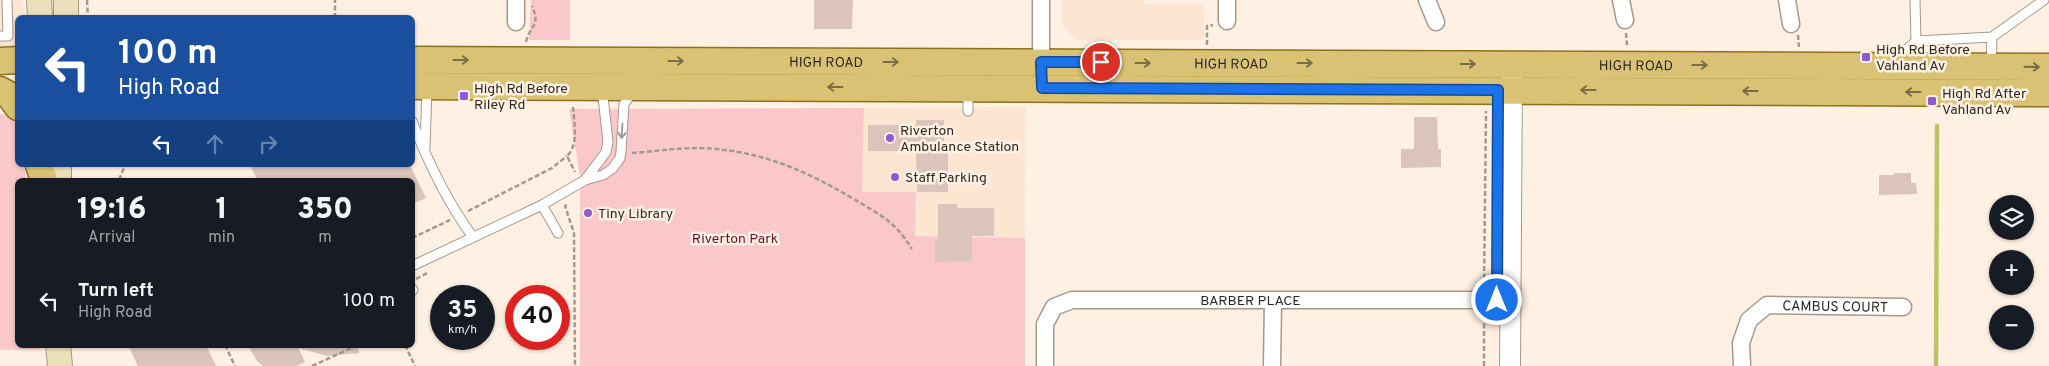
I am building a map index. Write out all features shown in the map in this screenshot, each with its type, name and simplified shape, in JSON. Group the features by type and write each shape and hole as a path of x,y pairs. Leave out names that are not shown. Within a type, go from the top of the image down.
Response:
{"main road":[{"path":"40,0 40,15"},
{"path":"66,0 66,15"},
{"path":"0,61 15,60"},
{"name":"HIGH ROAD","path":"415,60 623,77"},
{"name":"HIGH ROAD","path":"968,82 1041,62 2049,67"},
{"name":"HIGH ROAD","path":"417,83 623,77 968,82 1042,88 1498,96 2049,93"},
{"path":"0,85 15,85"},
{"path":"0,90 9,95 15,103"},
{"path":"58,348 60,366"}],"street":[{"path":"516,0 516,22"},
{"path":"1041,0 1042,88"},
{"path":"1227,0 1227,21"},
{"path":"1428,0 1436,22"},
{"path":"1621,0 1625,20"},
{"path":"1787,0 1791,24"},
{"path":"1497,366 1498,96 1505,64"},
{"name":"BARBER PLACE","path":"1045,366 1045,324 1054,307 1072,300 1497,300"},
{"path":"1272,366 1273,300"},
{"path":"1497,300 1510,366"},
{"name":"CAMBUS COURT","path":"1742,366 1742,343 1749,320 1767,306 1903,307"}],"lane":[{"path":"0,36 8,36 7,0"},
{"path":"1915,0 1916,41"},
{"path":"1904,66 1907,50 1916,41 1992,36 2044,0"},
{"path":"1991,66 1992,36"},
{"path":"415,265 542,205 582,181 603,176 612,169 620,158 621,152 624,104 623,77"},
{"path":"582,181 606,152 623,77"},
{"path":"417,83 424,153"},
{"path":"415,128 424,153 458,216 473,237"},
{"path":"542,205 558,233"}],"path":[{"path":"87,0 88,15"},
{"path":"335,0 335,15"},
{"path":"1207,47 1207,26 1227,21"},
{"path":"1484,366 1497,300 1498,96"},
{"path":"415,237 552,168 568,156 572,152 574,145 573,104"},
{"path":"621,152 629,154 683,148 715,148 785,163 829,184 892,222 904,235 912,249"},
{"path":"568,156 582,181"},
{"path":"572,202 565,206 574,233 575,366"},
{"path":"226,348 235,366"},
{"path":"312,366 351,348"},
{"path":"406,348 415,366"}],"shaded area":[{"path":"0,0 23,0 24,15 15,15 15,43 8,49 0,50"},
{"path":"1062,0 1144,0 1144,4 1204,4 1204,40 1076,40 1062,25"},
{"path":"1026,107 1025,238 915,236 862,192 864,108"}],"green space":[{"path":"531,0 570,0 570,40 529,40"},
{"name":"Riverton Park","path":"864,108 862,192 916,192 915,236 1025,238 1025,366 580,366 580,177 569,109"},
{"path":"0,114 9,114 15,117 15,167 25,167 26,178 15,178 15,348 41,349 0,350"}],"building":[{"path":"814,0 853,0 852,29 814,29"},
{"path":"1414,117 1437,117 1438,149 1441,149 1441,167 1401,168 1401,149 1414,149"},
{"path":"916,120 944,120 944,153 948,153 948,192 917,192 916,151 868,151 868,125 916,125"},
{"path":"251,167 411,167 426,198 415,203 415,178 256,178"},
{"path":"1894,173 1911,173 1911,183 1916,183 1917,194 1879,195 1879,175 1894,175"},
{"path":"938,204 957,204 957,208 994,208 994,236 972,236 972,261 935,262 935,240 938,240"},
{"path":"129,348 207,348 216,366 138,366"},
{"path":"250,348 298,348 305,362 296,366 263,366 257,361"},
{"path":"299,348 358,348 359,353 327,356"}],"waterway":[{"path":"1936,366 1937,126"}],"place":[{"name":"High Rd Before Vahland Av","path":"1866,57"},
{"name":"High Rd Before Riley Rd","path":"464,96"},
{"name":"High Rd After Vahland Av","path":"1932,101"},
{"name":"Riverton Ambulance Station","path":"890,138"},
{"name":"Staff Parking","path":"895,177"},
{"name":"Tiny Library","path":"588,213"}],"route":[{"path":"1101,62 1041,62 1042,88 1498,90 1497,300"}]}
